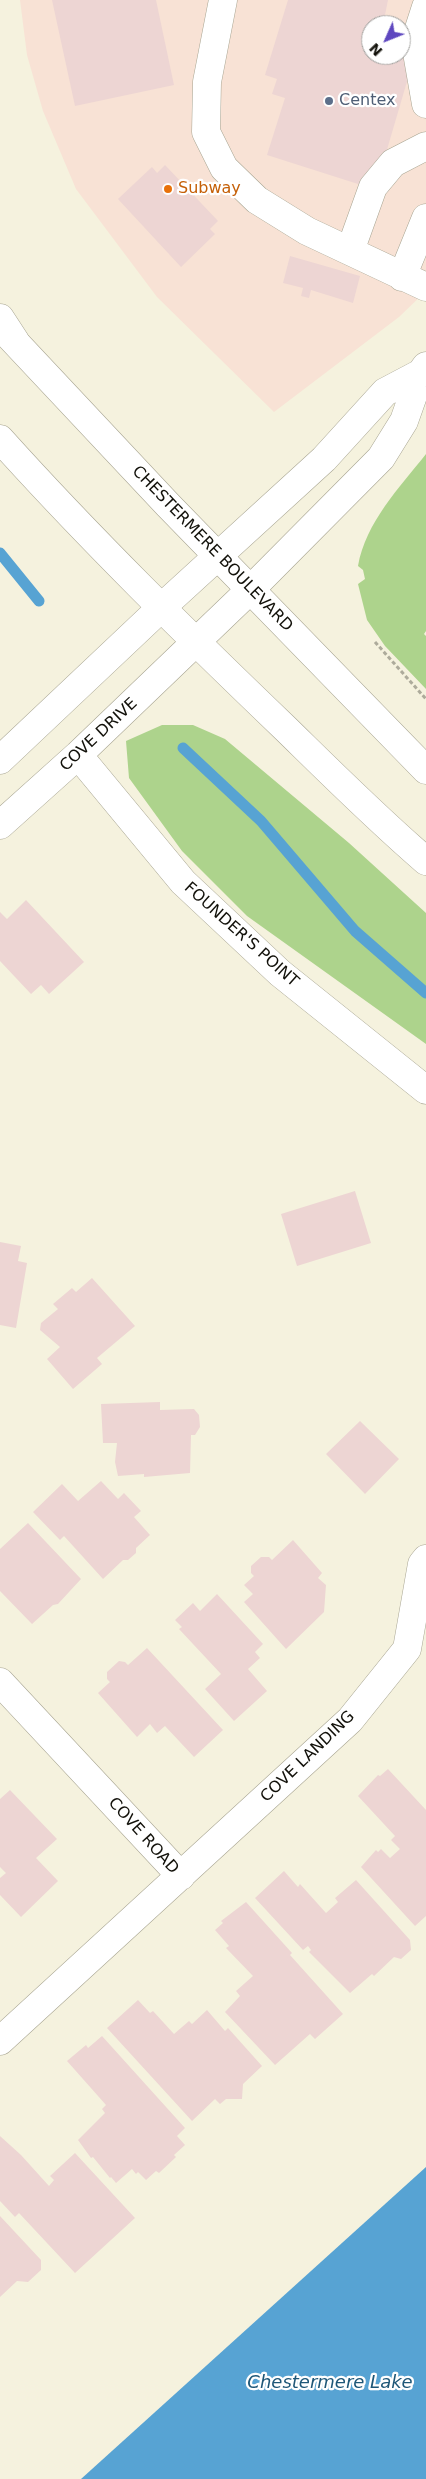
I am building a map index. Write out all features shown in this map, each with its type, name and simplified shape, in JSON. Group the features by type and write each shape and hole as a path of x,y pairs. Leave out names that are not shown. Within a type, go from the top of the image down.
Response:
{"main road":[{"path":"223,0 206,82 206,132 224,168 257,200 307,231 414,282 426,218"},
{"path":"426,7 415,41 426,104"},
{"path":"350,252 373,186 393,163 426,146"},
{"name":"CHESTERMERE BOULEVARD","path":"0,318 7,333 250,590 426,770"},
{"path":"0,760 162,607 324,459 385,392 424,372"},
{"name":"COVE DRIVE","path":"0,825 78,756 250,590 381,458 404,421 424,372"},
{"path":"0,439 65,511 162,607 195,643 390,831 426,861"},
{"name":"FOUNDER'S POINT","path":"78,756 183,882 280,973 426,1090"},
{"name":"COVE LANDING","path":"181,1876 350,1720 407,1649 424,1561"},
{"name":"COVE ROAD","path":"0,1682 181,1876 0,2041"}],"path":[{"path":"375,642 426,699"}],"shaded area":[{"path":"20,0 426,0 426,291 399,317 274,412 157,297 76,189 43,111 27,55"}],"green space":[{"path":"426,454 426,631 424,634 426,636 426,689 385,646 367,620 358,584 365,579 363,570 358,566 362,550 376,520"},
{"path":"162,725 193,725 225,739 349,843 426,913 426,1044 247,916 182,851 129,778 126,741"}],"water":[{"name":"Chestermere Lake","path":"426,2167 426,2479 81,2479"}],"building":[{"path":"52,0 156,0 174,85 75,106"},
{"path":"288,0 388,0 385,15 361,15 361,65 411,65 411,60 413,61 386,153 378,172 358,184 267,155 285,98 272,94 277,79 265,75"},
{"path":"165,165 218,221 210,229 215,234 181,267 118,199 152,167 157,173"},
{"path":"290,256 360,276 353,303 311,290 309,298 301,296 303,288 283,283"},
{"path":"26,900 84,962 49,994 41,985 31,994 0,961 0,912 7,919"},
{"path":"355,1191 371,1243 297,1266 281,1214"},
{"path":"0,1242 21,1246 18,1261 27,1263 16,1328 0,1325"},
{"path":"92,1278 135,1326 97,1358 102,1364 73,1389 47,1359 60,1347 40,1330 41,1323 58,1309 53,1304 72,1288 76,1292"},
{"path":"160,1402 160,1410 194,1409 199,1415 200,1427 195,1435 191,1435 190,1473 144,1477 144,1474 118,1476 115,1462 117,1443 103,1443 101,1404"},
{"path":"360,1421 399,1459 365,1494 326,1454"},
{"path":"101,1481 118,1499 124,1493 141,1511 134,1517 150,1535 136,1548 136,1553 128,1560 123,1560 103,1579 64,1536 60,1540 33,1512 62,1484 78,1501"},
{"path":"28,1523 81,1579 58,1604 53,1605 32,1624 0,1591 0,1549"},
{"path":"293,1540 322,1573 318,1578 326,1585 324,1612 286,1649 244,1602 253,1594 244,1585 254,1576 251,1573 251,1566 261,1557 269,1557 272,1560"},
{"path":"217,1594 263,1644 255,1652 260,1658 248,1669 267,1691 234,1721 205,1689 221,1674 179,1629 182,1627 175,1620 193,1603 200,1611"},
{"path":"147,1648 223,1730 194,1757 165,1726 157,1733 150,1724 137,1737 98,1693 110,1682 107,1679 107,1672 119,1661 125,1662 128,1665"},
{"path":"388,1769 426,1810 426,1916 415,1926 361,1867 376,1850 378,1852 381,1849 390,1858 400,1849 391,1840 395,1836 358,1796 378,1775 380,1776"},
{"path":"10,1790 57,1839 36,1858 58,1881 21,1917 0,1895 0,1878 6,1873 0,1867 0,1799"},
{"path":"284,1871 298,1887 300,1884 326,1913 338,1902 335,1898 356,1880 410,1940 411,1950 401,1959 394,1957 374,1976 372,1974 350,1993 309,1952 311,1950 308,1946 303,1950 255,1898"},
{"path":"246,1902 343,2014 315,2039 310,2034 275,2065 225,2012 240,1996 236,1991 253,1976 226,1948 229,1946 215,1930 223,1923 221,1921"},
{"path":"138,2000 150,2013 153,2011 174,2034 189,2021 192,2024 207,2010 225,2031 228,2028 262,2066 243,2084 242,2099 226,2099 220,2104 215,2099 192,2121 107,2028"},
{"path":"102,2036 185,2128 177,2136 185,2145 174,2155 176,2157 159,2173 156,2171 146,2180 132,2169 116,2183 93,2157 91,2158 78,2140 105,2113 102,2109 106,2105 67,2061 86,2045 88,2048"},
{"path":"0,2136 21,2155 49,2186 54,2180 50,2176 75,2153 135,2218 75,2273 19,2213 15,2217 0,2201"},
{"path":"0,2216 41,2260 41,2270 28,2282 17,2281 0,2297"}],"waterway":[{"path":"0,553 39,601"},
{"path":"183,748 261,821 355,931 426,993"}],"place":[{"name":"Centex","path":"329,101"},
{"name":"Subway","path":"168,189"}]}
